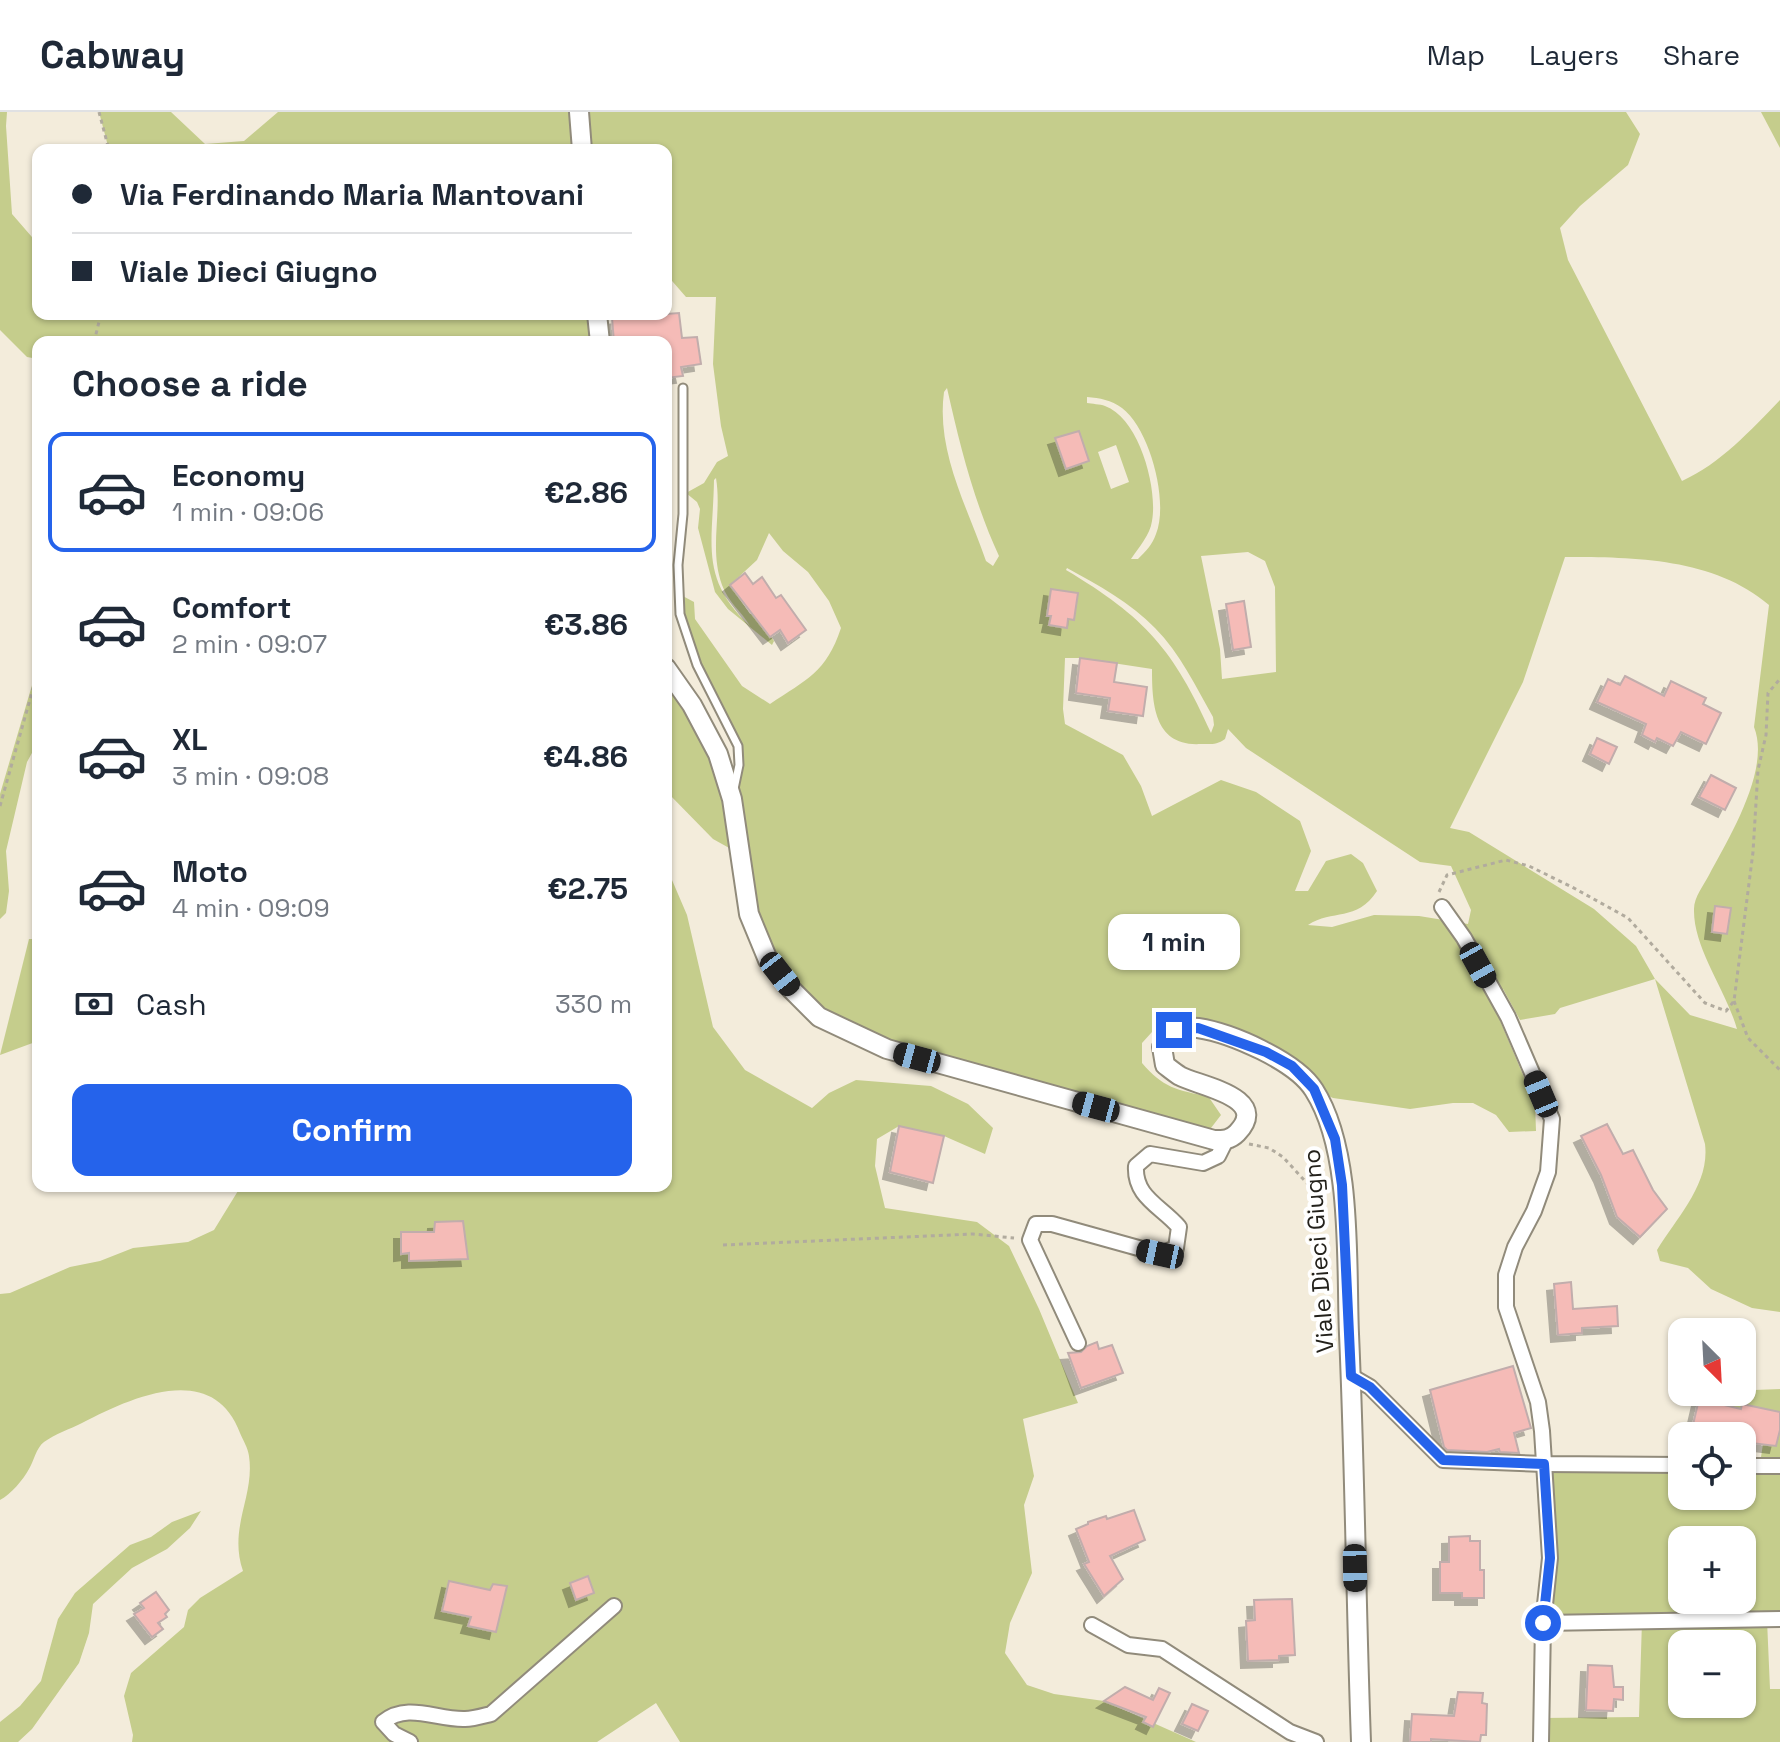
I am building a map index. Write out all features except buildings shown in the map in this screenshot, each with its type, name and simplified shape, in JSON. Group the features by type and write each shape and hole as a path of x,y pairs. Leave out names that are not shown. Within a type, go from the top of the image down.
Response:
{"main road":[{"path":"579,112 582,144"},
{"path":"672,677 692,705 718,754 732,799 749,914 768,960 819,1017 887,1049 1214,1140 1226,1140"},
{"name":"Viale Dieci Giugno","path":"1226,1140 1240,1130 1245,1111 1242,1102 1223,1091 1180,1076 1165,1065 1162,1047 1174,1030 1198,1028 1266,1052 1292,1066 1314,1089 1335,1139 1342,1185 1351,1376 1361,1742"}],"street":[{"path":"1442,907 1464,938 1508,1017 1552,1119 1548,1172 1506,1275 1506,1307 1538,1402 1544,1464 1550,1558 1543,1623 1541,1742"},
{"name":"Viale Dieci Giugno","path":"1030,1240 1036,1224 1052,1224 1160,1254 1176,1248 1179,1227 1140,1191 1135,1179 1136,1166 1150,1154 1203,1163 1218,1156 1226,1140"},
{"path":"1030,1240 1078,1343"},
{"path":"1351,1376 1370,1387 1443,1460 1668,1465"},
{"path":"1756,1466 1780,1466"},
{"path":"410,1742 394,1734 383,1722 394,1714 409,1712 466,1720 491,1714 614,1606"},
{"path":"1543,1623 1780,1619"},
{"path":"1092,1625 1128,1645 1162,1649 1290,1732 1316,1742"}],"lane":[{"path":"683,388 683,514 678,565 680,614 697,665 738,746 739,765 732,799"}],"path":[{"path":"99,112 107,144"},
{"path":"1780,679 1768,693 1766,735 1758,770 1753,852 1734,1001 1748,1038 1780,1070"},
{"path":"0,806 32,692"},
{"path":"1442,907 1439,890 1447,875 1506,860 1529,866 1628,918 1705,1003 1726,1011 1734,1001"},
{"path":"1226,1140 1269,1148 1344,1224"},
{"path":"723,1245 973,1234 1030,1240"}],"green space":[{"path":"0,112 7,112 12,214 32,237 32,320 589,320 590,336 32,336 32,358 27,357 0,330"},
{"path":"99,112 171,112 205,144 107,144"},
{"path":"278,112 1626,112 1640,134 1628,165 1580,206 1560,228 1568,260 1682,481 1722,456 1780,400 1780,1312 1752,1308 1711,1289 1688,1268 1660,1261 1657,1250 1682,1213 1702,1173 1705,1144 1655,979 1560,1008 1555,1014 1520,1020 1503,989 1496,1011 1535,1103 1536,1131 1509,1132 1496,1115 1473,1103 1410,1109 1333,1098 1314,1089 1292,1066 1198,1028 1152,1032 1142,1043 1142,1063 1171,1087 1208,1096 1221,1115 1211,1128 1186,1131 887,1049 819,1017 768,960 732,799 738,746 685,633 679,594 694,602 695,619 742,686 770,704 814,674 829,655 841,628 829,601 808,572 783,551 769,533 757,560 730,585 774,641 772,645 728,609 715,592 698,528 700,509 686,493 704,483 717,462 728,456 713,364 716,297 686,297 672,281 672,144 205,144 244,141","holes":["947,388 968,474 999,556 993,566 986,561 949,457 943,414","1087,397 1105,400 1122,408 1141,432 1154,467 1160,504 1159,520 1153,541 1138,559 1131,559 1149,531 1153,507 1144,456 1128,424 1117,413 1105,406 1087,403","1116,445 1129,482 1111,489 1098,452","716,478 718,505 718,572 728,597 750,626 734,609 716,576 712,559","1248,552 1265,561 1275,587 1276,672 1222,679 1220,649 1201,556","1565,557 1646,560 1699,569 1747,589 1769,605 1754,727 1758,744 1753,783 1737,823 1694,905 1695,924 1704,954 1737,1029 1690,1015 1655,979 1636,946 1594,909 1469,832 1450,828 1523,682","1066,570 1125,603 1164,638 1213,717 1211,733 1184,679 1154,638 1117,604","1052,589 1078,593 1074,619 1068,619 1067,628 1050,625 1051,616 1047,615","1065,658 1152,669 1155,709 1165,731 1185,743 1214,744 1225,739 1228,729 1246,748 1420,862 1451,866 1471,910 1468,924 1419,916 1374,915 1332,927 1308,925 1353,911 1369,901 1377,891 1363,863 1351,854 1326,861 1308,891 1295,891 1311,851 1300,821 1256,792 1221,780 1152,816 1141,786 1123,755 1065,724"]},
{"path":"1761,112 1780,112 1780,148"},
{"path":"32,685 32,753 27,762 6,851 9,891 6,913 0,919 0,794"},
{"path":"672,686 718,765 731,849 713,839 672,797"},
{"path":"672,880 687,915 713,1027 745,1070 812,1108 829,1093 856,1080 931,1086 968,1104 993,1128 985,1154 944,1136 899,1126 877,1139 875,1166 885,1208 977,1222 1009,1246 1078,1403 1023,1419 1034,1476 1024,1505 1032,1573 1010,1623 1005,1653 1027,1685 1054,1694 1104,1701 1196,1742 680,1742 656,1703 597,1742 132,1742 124,1696 131,1673 184,1627 188,1610 200,1598 243,1571 238,1540 250,1471 248,1450 228,1411 211,1397 191,1391 147,1395 48,1439 39,1448 20,1482 0,1500 0,1294 10,1293 70,1267 100,1261 133,1248 188,1242 214,1230 237,1192 672,1192"},
{"path":"29,939 32,939 32,1043 0,1055"},
{"path":"1780,1389 1780,1412 1728,1406 1756,1406 1756,1390"},
{"path":"1780,1430 1780,1458 1761,1457 1763,1444 1776,1446"},
{"path":"1544,1464 1668,1465 1668,1510 1756,1510 1756,1466 1780,1466 1780,1619 1767,1620 1770,1689 1780,1689 1780,1742 1541,1742 1542,1718 1639,1717 1642,1621 1543,1623"},
{"path":"201,1511 190,1528 167,1549 132,1568 93,1604 89,1633 79,1663 32,1729 18,1742 0,1742 0,1722 20,1706 41,1681 58,1619 75,1593 130,1545 151,1537 172,1522"}],"route":[{"path":"1174,1030 1198,1028 1266,1052 1292,1066 1314,1089 1335,1139 1342,1185 1351,1376 1370,1387 1443,1460 1544,1464 1550,1558 1543,1623"}]}
